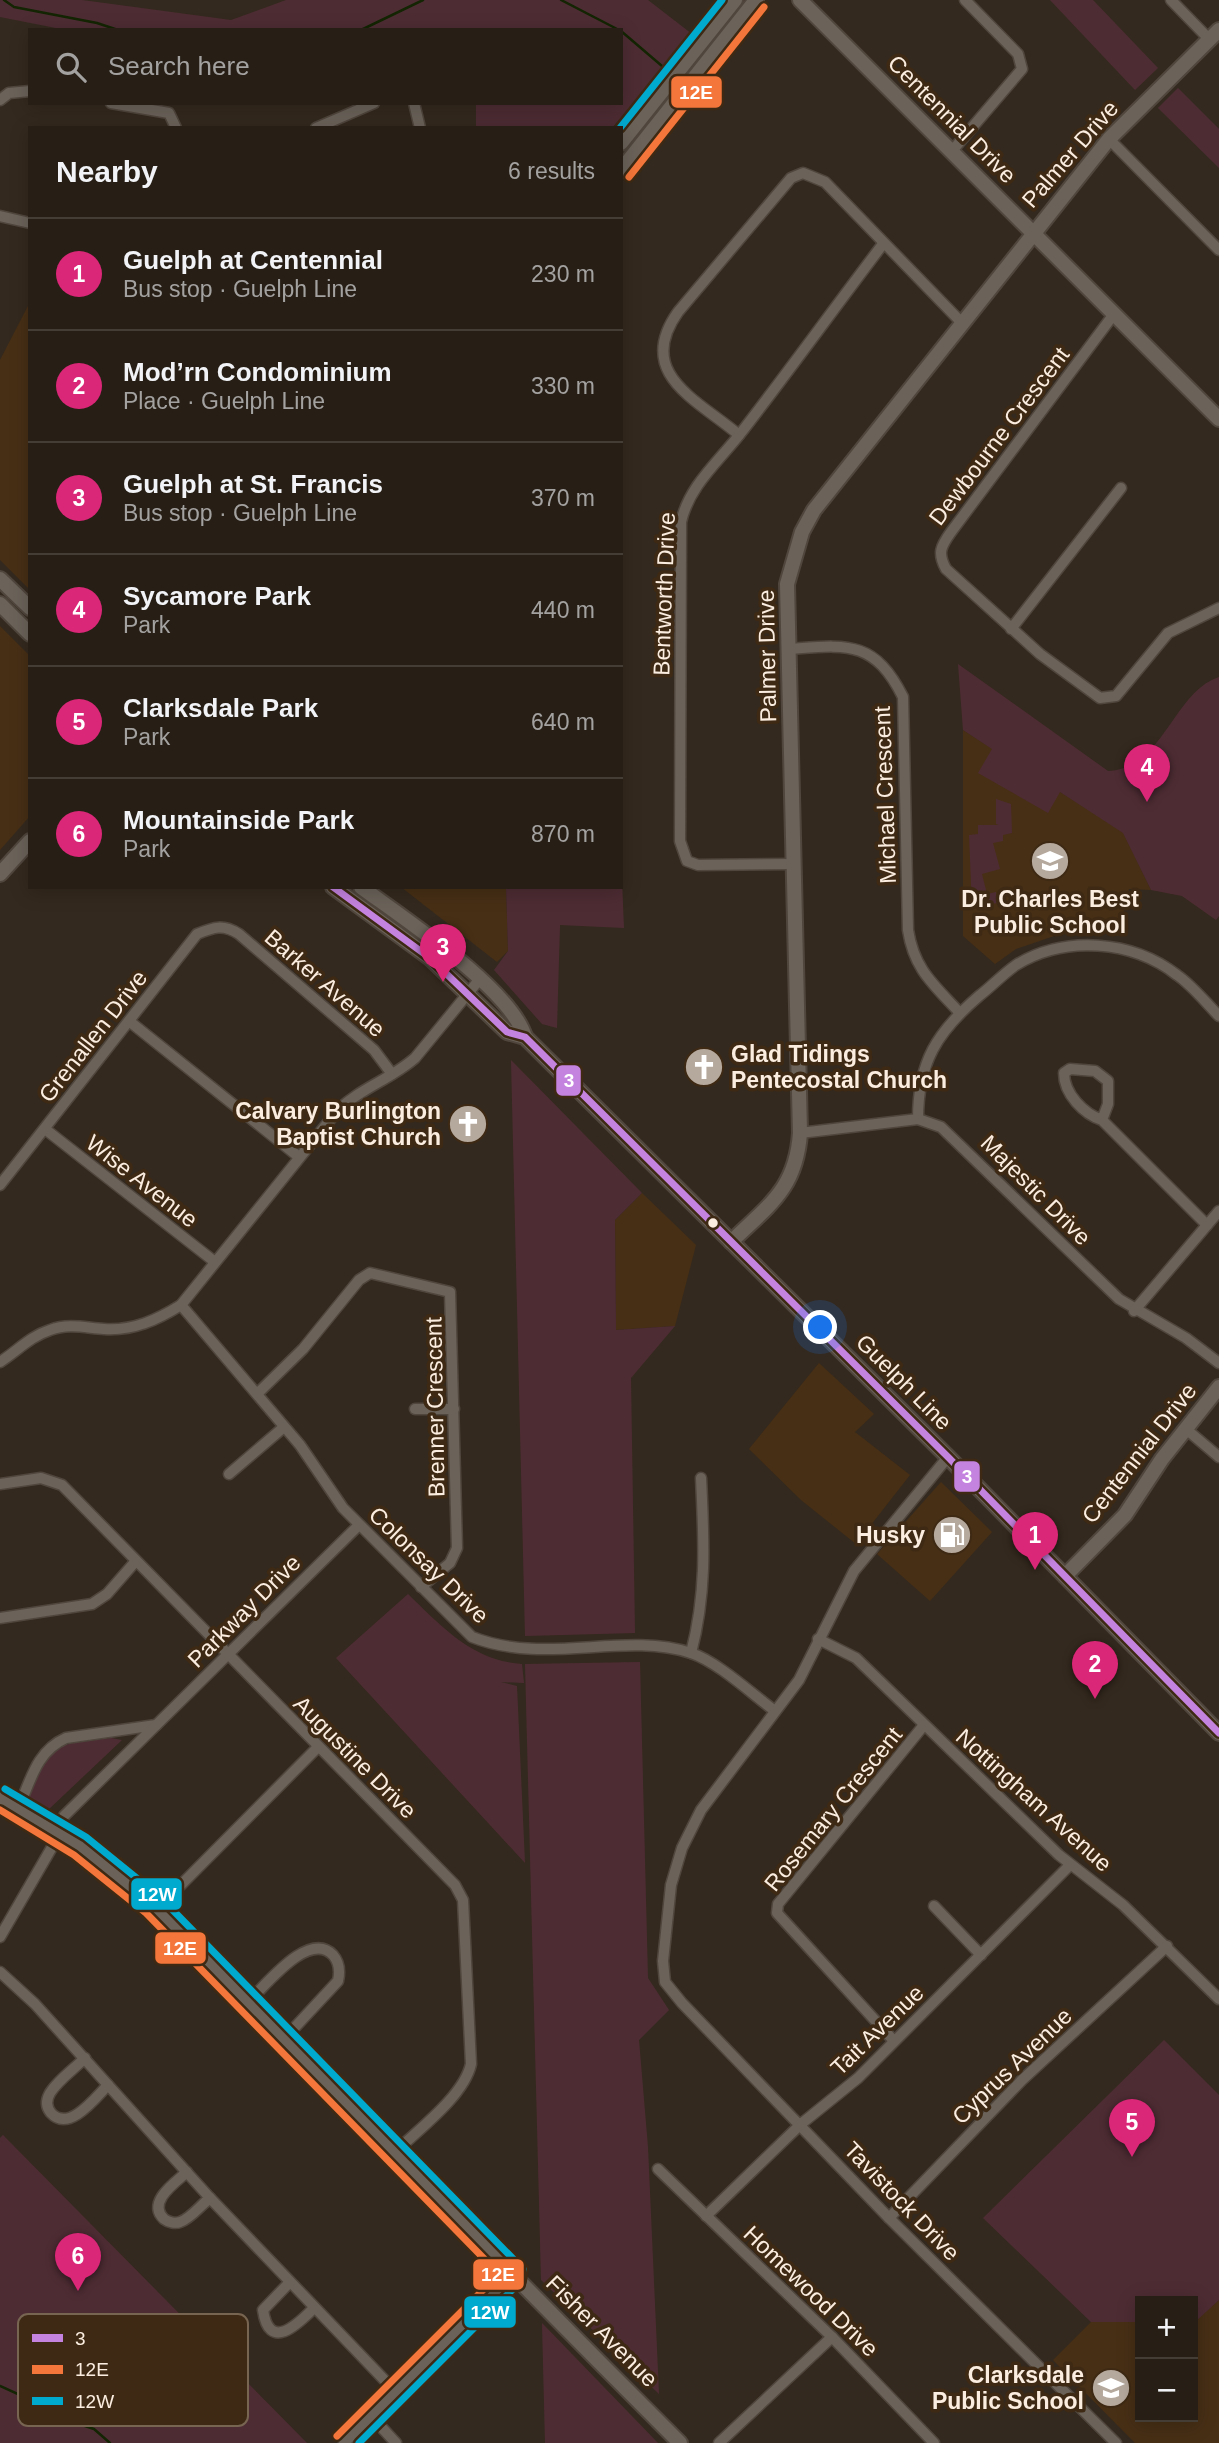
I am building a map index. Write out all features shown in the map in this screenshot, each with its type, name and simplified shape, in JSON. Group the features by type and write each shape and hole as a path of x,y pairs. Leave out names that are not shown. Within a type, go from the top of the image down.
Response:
{"street":[{"path":"623,141 735,0"},
{"path":"623,167 756,0"},
{"name":"Centennial Drive","path":"800,0 1219,419"},
{"path":"952,151 1022,69 1018,54 965,0"},
{"path":"1171,0 1214,35"},
{"name":"Palmer Drive","path":"731,1242 789,1183 798,1158 800,1133 787,584 802,532 814,510 1109,139 1214,35"},
{"path":"0,100 9,93 28,91"},
{"path":"123,105 169,113 175,126"},
{"path":"321,126 369,105"},
{"path":"414,105 420,126"},
{"path":"1109,139 1219,250"},
{"path":"739,435 685,394 664,370 665,335 678,312 790,178 803,173 824,182 962,323"},
{"path":"0,216 28,223"},
{"name":"Bentworth Drive","path":"794,864 698,864 687,861 680,841 681,522 686,501 883,244"},
{"name":"Dewbourne Crescent","path":"1114,314 941,547 940,558 946,569 1011,629 1100,698 1116,696 1168,633 1219,608"},
{"path":"1011,629 1121,488"},
{"path":"0,579 28,606"},
{"path":"0,604 28,632"},
{"name":"Michael Crescent","path":"789,649 835,646 862,649 881,665 903,697 908,930 912,952 920,971 959,1012"},
{"path":"0,874 28,843"},
{"name":"Guelph Line","path":"335,889 430,958 508,1031 525,1037 948,1457 1219,1733"},
{"name":"Guelph Line","path":"364,889 440,945 480,980 521,1023 525,1037"},
{"name":"Grenallen Drive","path":"0,1185 197,934 226,926"},
{"name":"Barker Avenue","path":"226,926 239,934 374,1050 392,1074"},
{"path":"800,1133 918,1119 921,1077 936,1042 959,1012 1017,964 1049,950 1081,944 1134,952 1154,960 1178,975 1219,1016"},
{"path":"0,1362 32,1338 52,1329 76,1325 106,1329 134,1328 181,1306 299,1157 348,1100 415,1058 467,992 480,980"},
{"path":"129,1021 299,1157"},
{"path":"1102,1120 1108,1104 1108,1081 1095,1070 1070,1069 1064,1073 1070,1093 1090,1116 1102,1120 1207,1225"},
{"name":"Majestic Drive","path":"918,1119 941,1127 963,1145 1134,1311 1186,1338 1219,1363"},
{"name":"Wise Avenue","path":"45,1129 215,1262"},
{"path":"1134,1311 1219,1211"},
{"name":"Brenner Crescent","path":"258,1393 303,1349 359,1280 370,1273 450,1292 457,1548 450,1563 421,1587"},
{"name":"Colonsay Drive","path":"181,1306 258,1393 300,1445 328,1489 359,1525 463,1629 495,1646 523,1650 649,1647 691,1653 775,1711"},
{"name":"Centennial Drive","path":"1065,1576 1130,1509 1219,1387"},
{"path":"415,1409 454,1409"},
{"path":"229,1474 284,1427"},
{"path":"1186,1429 1219,1457"},
{"path":"775,1711 799,1680 854,1571 948,1457"},
{"name":"Augustine Drive","path":"0,1484 41,1478 62,1485 455,1885 463,1900 471,2064 469,2077 394,2153"},
{"path":"691,1653 701,1615 705,1576 701,1478"},
{"name":"Parkway Drive","path":"0,1937 59,1830 64,1816 359,1525"},
{"path":"0,1618 92,1604 107,1594 135,1562"},
{"name":"Nottingham Avenue","path":"818,1639 856,1658 1070,1865 1123,1905 1219,1999"},
{"name":"Tavistock Drive","path":"775,1711 701,1810 682,1848 671,1885 664,1934 665,1982 723,2047 801,2124 889,2218 1116,2443"},
{"path":"19,1807 42,1754 53,1744 66,1738 156,1725"},
{"name":"Rosemary Crescent","path":"894,2041 777,1913 778,1904 924,1725"},
{"path":"157,1909 318,1747"},
{"name":"Fisher Avenue","path":"0,1798 59,1830 112,1868 157,1909 250,2000 394,2153 680,2443"},
{"name":"Tait Avenue","path":"706,2216 801,2124 858,2078 1070,1865"},
{"path":"934,1906 981,1955"},
{"name":"Cyprus Avenue","path":"889,2218 1022,2080 1167,1946"},
{"path":"250,2000 297,1956 311,1948 326,1949 336,1958 340,1971 338,1981 284,2039"},
{"path":"0,1972 85,2058 209,2198 313,2309 395,2391"},
{"path":"85,2058 51,2091 48,2109 55,2118 65,2120 78,2114 108,2085"},
{"name":"Homewood Drive","path":"658,2169 832,2337 934,2443"},
{"path":"187,2172 160,2198 158,2209 163,2218 171,2223 181,2222 209,2198"},
{"path":"344,2443 514,2274"},
{"path":"289,2282 263,2310 264,2321 271,2329 280,2333 292,2329 313,2309"},
{"path":"719,2443 832,2337"},
{"path":"371,2416 397,2443"}],"shaded area":[{"path":"0,0 82,0 231,20 286,0 648,0 692,34 614,126 476,126 476,105 623,105 623,28 56,28 0,17"},
{"path":"1050,0 1093,0 1158,68 1135,90"},
{"path":"1178,88 1219,129 1219,168 1158,108"},
{"path":"28,306 28,588 0,560 0,360"},
{"path":"0,626 28,654 28,818 0,850"},
{"path":"958,664 1108,771 1127,767 1142,757 1190,697 1219,677 1219,916 1216,920 1182,896 1151,890 1123,833 1060,792 1048,813 978,773 992,749 963,730"},
{"name":"Dr. Charles Best Public School","path":"963,730 1123,832 1151,890 1129,889 1118,936 1109,932 1063,933 1016,949 995,964 963,936"},
{"path":"996,799 1011,804 1012,833 1003,835 1003,841 993,843 1000,869 982,874 987,894 996,892 998,903 972,907 969,835 978,834 978,825 999,825 996,824"},
{"path":"404,889 506,889 508,951 497,962"},
{"path":"506,889 622,889 624,928 560,925 557,1028 542,1024 494,970 508,951"},
{"path":"511,1060 642,1193 615,1220 616,1330 675,1326 631,1378 635,1633 525,1636"},
{"path":"642,1193 696,1245 675,1326 616,1330 615,1220"},
{"path":"819,1363 874,1414 855,1432 910,1475 856,1544 801,1500 749,1449"},
{"path":"941,1482 992,1532 930,1601 877,1554"},
{"path":"408,1594 446,1630 473,1649 504,1661 522,1664 524,1683 501,1682 517,1686 525,1863 336,1658"},
{"path":"640,1662 648,1978 669,2010 639,2040 648,2147 659,2394 541,2280 525,1664"},
{"path":"111,1738 122,1740 48,1810 28,1798 43,1765 56,1749 64,1745"},
{"path":"1164,2040 1219,2095 1219,2300 1198,2319 1198,2296 1135,2296 1135,2322 1091,2322 983,2218"},
{"path":"3,2135 180,2314 18,2314 18,2426 248,2426 248,2383 307,2443 0,2443 0,2138"},
{"name":"Clarksdale Public School","path":"1219,2300 1219,2443 1135,2443 1053,2360 1091,2322 1135,2322 1135,2422 1198,2422 1198,2319"},
{"path":"542,2323 658,2443 545,2443"}],"waterway":[{"path":"4,0 14,7 112,28"},
{"path":"365,28 423,0"},
{"path":"561,0 615,28"},
{"path":"623,33 669,72"},
{"path":"0,2386 18,2394"},
{"path":"85,2426 94,2429 110,2443"}],"transit line":[{"name":"12W","path":"622,126 722,0"},
{"name":"12E","path":"629,177 764,7"},
{"name":"3","path":"336,889 430,958 507,1032 525,1037 948,1457 1219,1733"},
{"name":"12W","path":"5,1789 86,1837 160,1897 523,2269 521,2281 359,2443"},
{"name":"12E","path":"0,1810 74,1855 146,1913 499,2274 337,2436"}],"place":[{"name":"Sycamore Park","path":"1147,802"},
{"name":"Dr. Charles Best Public School","path":"1050,861"},
{"name":"Guelph at St. Francis","path":"443,982"},
{"name":"Glad Tidings Pentecostal Church","path":"704,1067"},
{"name":"Calvary Burlington Baptist Church","path":"468,1124"},
{"name":"Husky","path":"952,1535"},
{"name":"Guelph at Centennial","path":"1035,1570"},
{"name":"Mod’rn Condominium","path":"1095,1699"},
{"name":"Clarksdale Park","path":"1132,2157"},
{"name":"Mountainside Park","path":"78,2291"},
{"name":"Clarksdale Public School","path":"1111,2388"}]}
